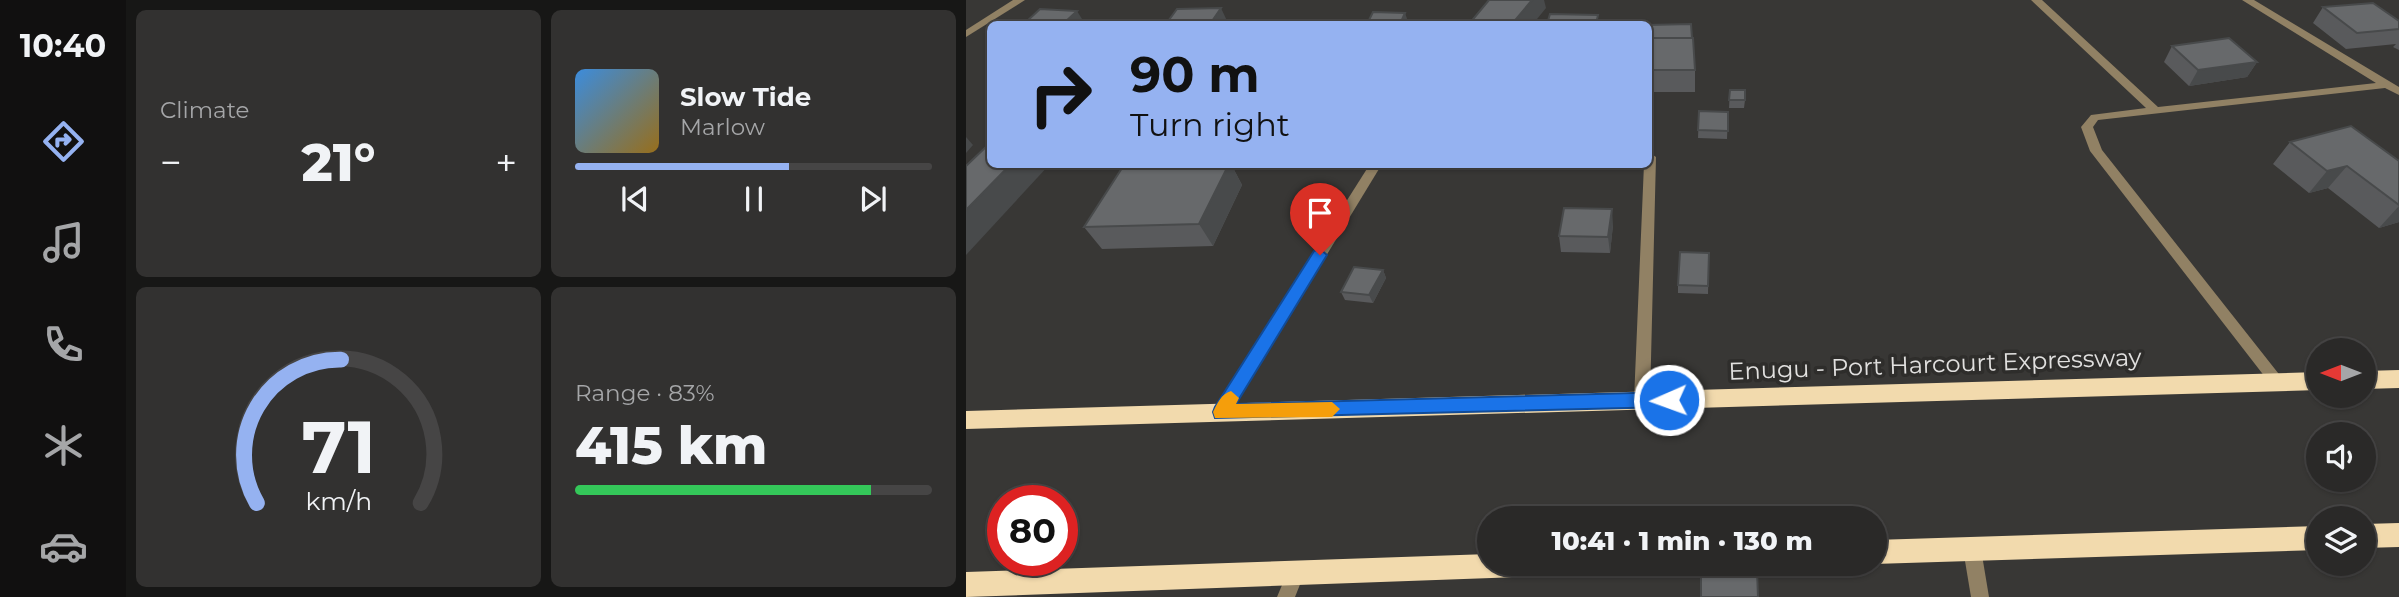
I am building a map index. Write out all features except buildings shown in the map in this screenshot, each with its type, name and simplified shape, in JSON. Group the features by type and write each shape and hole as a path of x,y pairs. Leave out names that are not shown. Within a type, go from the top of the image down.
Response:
{"highway":[{"path":"2376,380 2399,379"},
{"name":"Enugu - Port Harcourt Expressway","path":"966,419 2306,381"},
{"path":"2376,536 2399,535"},
{"path":"1887,552 2306,538"},
{"path":"972,589 1296,572 1477,566"}],"street":[{"path":"966,34 1020,0"},
{"path":"2036,0 2155,110"},
{"path":"2247,0 2399,93"},
{"path":"2277,382 2090,139 2087,127 2095,117 2386,85"},
{"path":"1222,412 1374,168"},
{"path":"1642,400 1650,168"},
{"path":"1972,549 1980,597"},
{"path":"1286,597 1296,572"}],"slow traffic":[{"path":"1231,398 1222,412 1332,409"}],"route":[{"path":"1320,255 1222,412 1669,400"}]}
